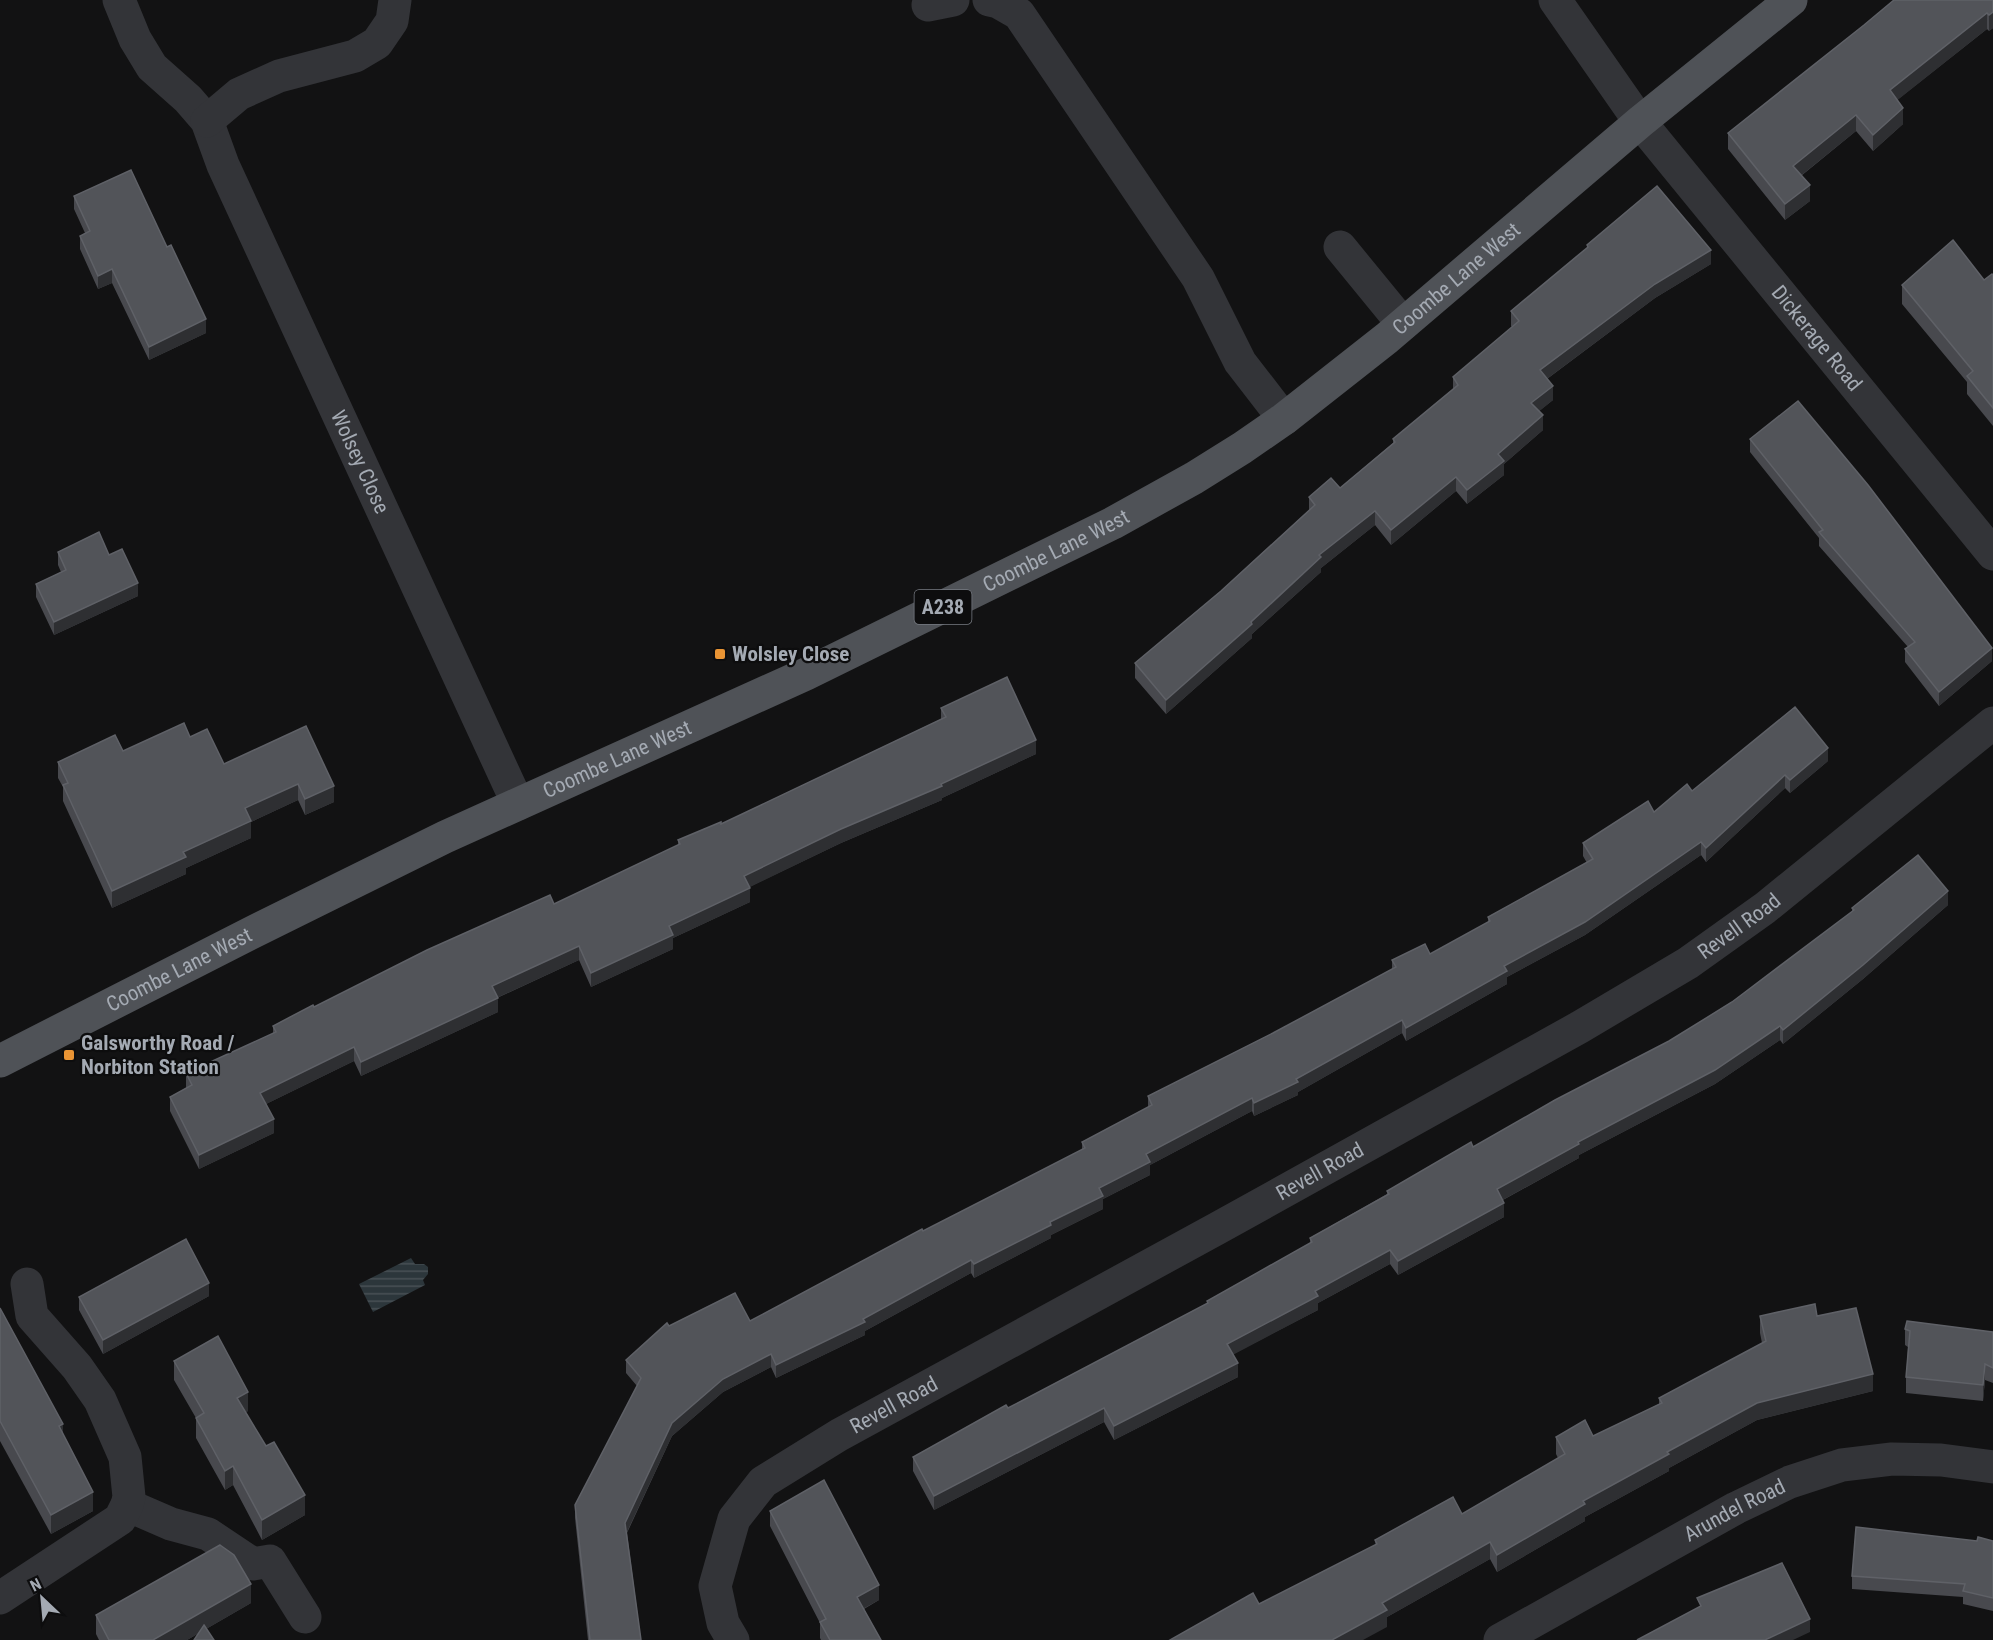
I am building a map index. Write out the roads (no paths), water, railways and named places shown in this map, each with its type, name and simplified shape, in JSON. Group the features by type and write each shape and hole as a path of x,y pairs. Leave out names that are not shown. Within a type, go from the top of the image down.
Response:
{"main road":[{"name":"Coombe Lane West","path":"0,1061 255,931 518,804 806,674 1113,523 1194,478 1284,419 1403,324 1776,5"}],"street":[{"name":"Wolsey Close","path":"120,0 135,39 152,67 188,99 207,120 233,186 518,804"},
{"path":"207,120 239,94 279,76 355,56 377,43 392,21 395,0"},
{"path":"989,0 998,2 1019,14 1198,278 1240,362 1284,419"},
{"name":"Dickerage Road","path":"1555,0 1640,122 1993,554"},
{"path":"1340,247 1403,324"},
{"name":"Revell Road","path":"732,1640 723,1623 715,1586 734,1519 763,1482 839,1435 1218,1228 1580,1026 1688,963 1765,908 1993,723"},
{"path":"0,1598 120,1519 129,1497 125,1457 100,1400 77,1367 32,1316 27,1284"},
{"name":"Arundel Road","path":"1500,1640 1736,1508 1790,1482 1842,1465 1892,1459 1941,1460 1993,1467"},
{"path":"127,1505 171,1524 208,1534 253,1564 270,1562 304,1617"}],"place":[{"name":"Wolsley Close","path":"720,654"},
{"name":"Galsworthy Road / Norbiton Station","path":"69,1055"}]}
